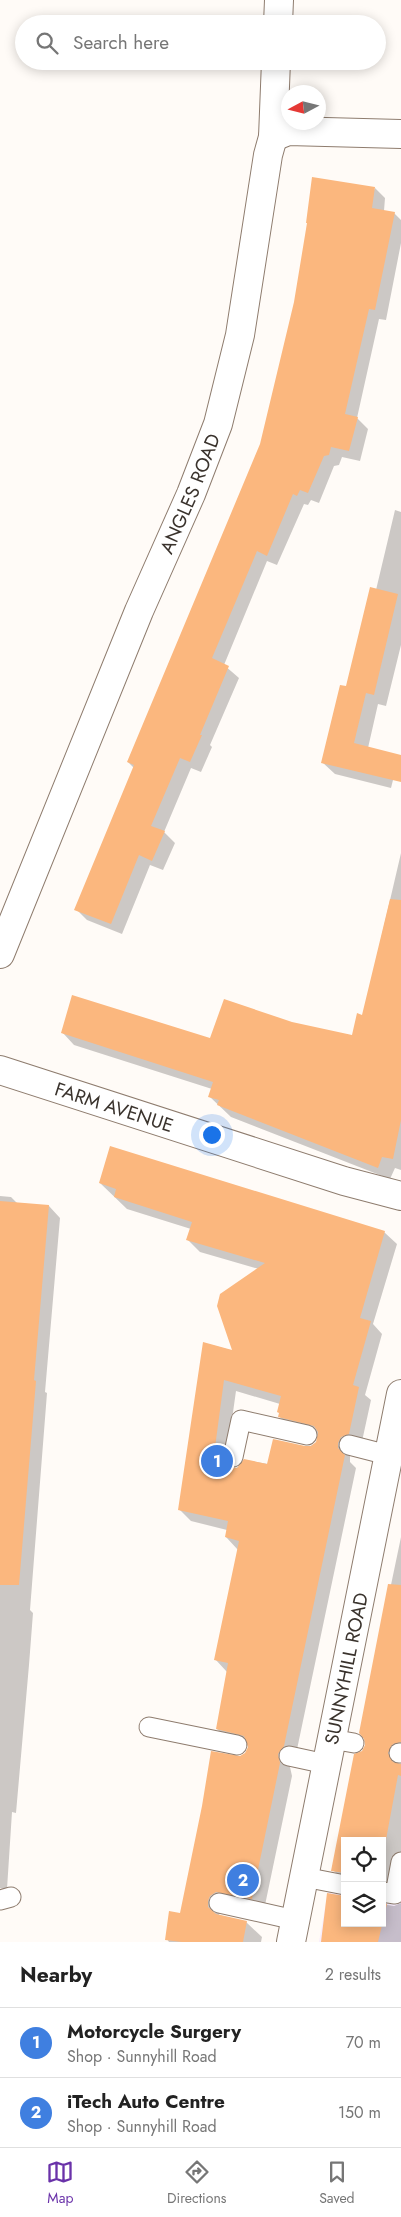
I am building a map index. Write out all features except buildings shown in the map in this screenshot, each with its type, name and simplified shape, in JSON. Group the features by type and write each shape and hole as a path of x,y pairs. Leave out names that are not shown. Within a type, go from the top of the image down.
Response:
{"street":[{"path":"278,15 279,0"},
{"name":"ANGLES ROAD","path":"0,954 139,612 191,494 218,424 240,335 268,155 273,137 276,70"},
{"path":"273,137 288,131 401,134"},
{"name":"FARM AVENUE","path":"0,1070 344,1181 401,1196"},
{"name":"SUNNYHILL ROAD","path":"293,1931 304,1877 337,1749 388,1455 401,1394"}],"lane":[{"path":"233,1457 241,1420 307,1435"},
{"path":"349,1445 388,1455"},
{"path":"149,1726 238,1746"},
{"path":"289,1756 337,1749"},
{"path":"386,1893 395,1894 401,1862"},
{"path":"304,1877 341,1884"},
{"path":"219,1903 293,1931"}],"shaded area":[{"path":"341,1880 341,1927 386,1927 386,1885 401,1888 401,1942 319,1942 328,1891"}],"place":[{"name":"Motorcycle Surgery","path":"217,1461"},
{"name":"iTech Auto Centre","path":"243,1880"}]}
